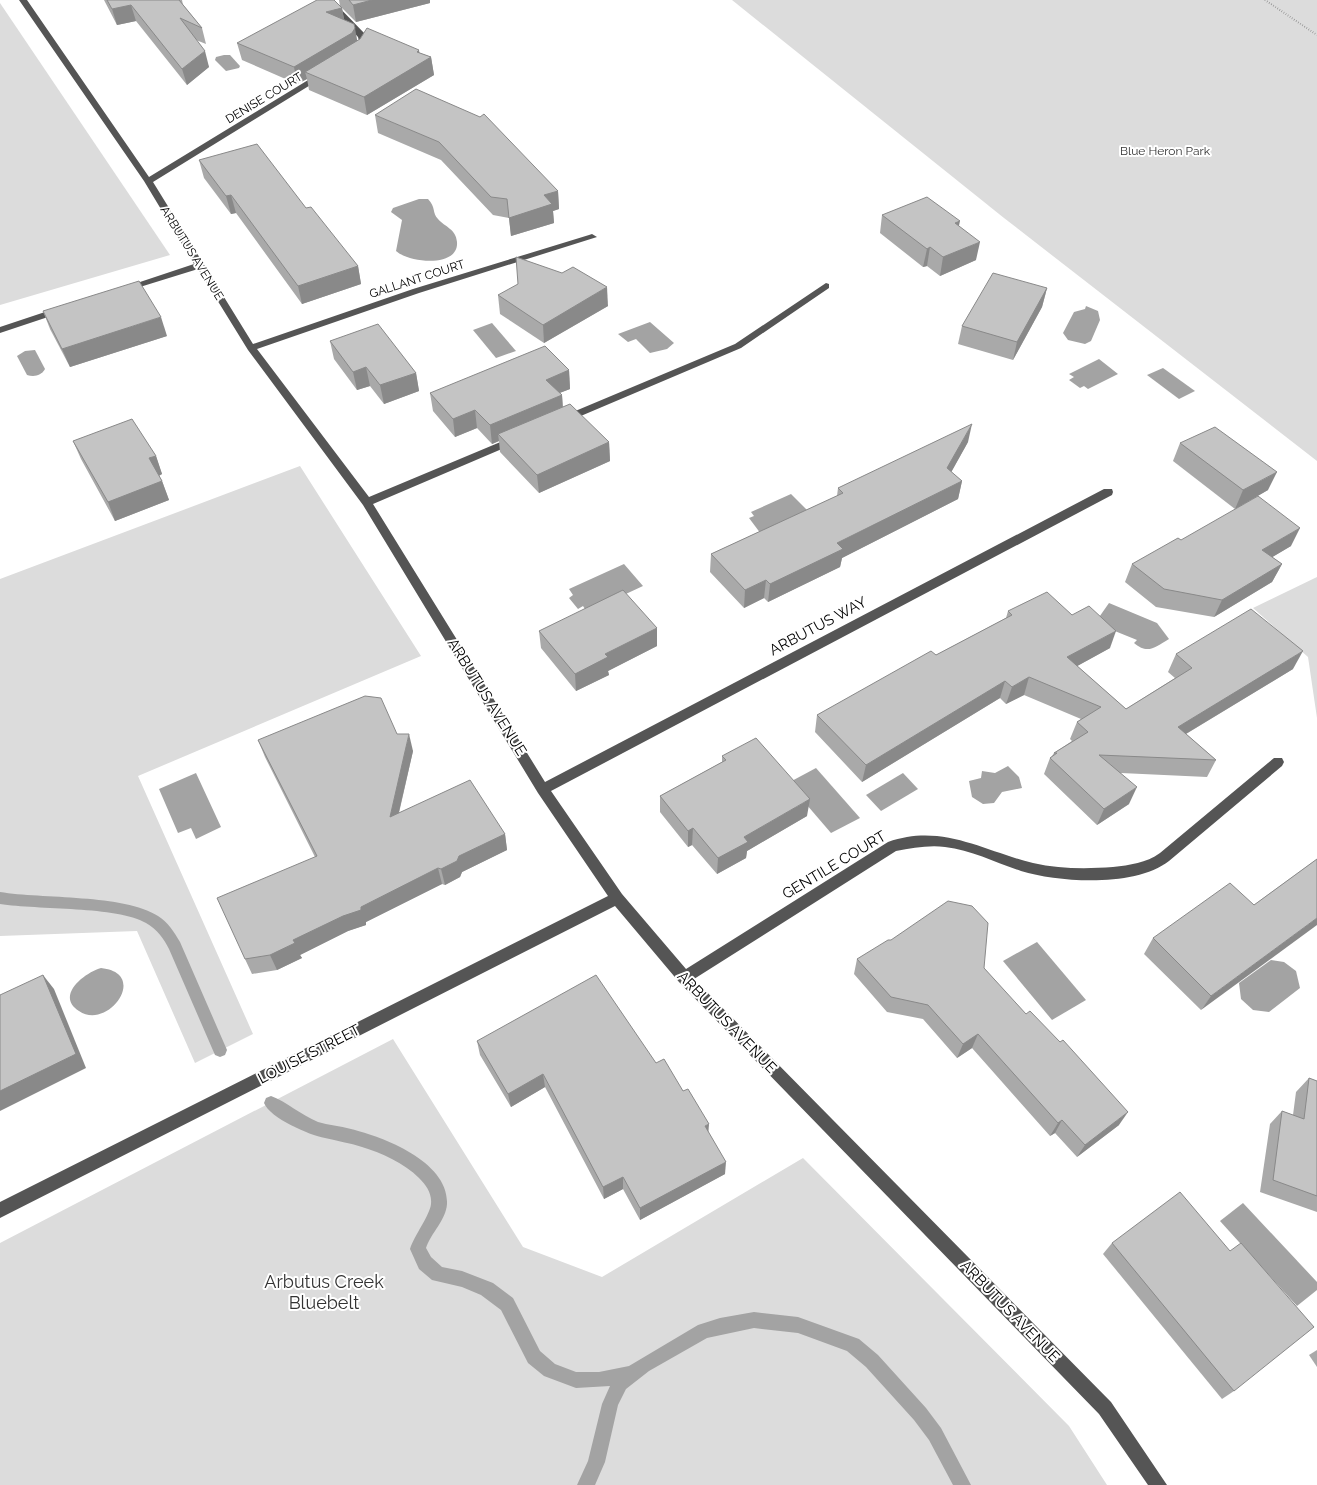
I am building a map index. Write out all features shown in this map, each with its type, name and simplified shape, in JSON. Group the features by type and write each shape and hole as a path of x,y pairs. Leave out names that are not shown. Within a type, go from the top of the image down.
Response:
{"street":[{"name":"ARBUTUS AVENUE","path":"23,0 148,181 252,348 367,502 544,789 617,898 684,978 1105,1408 1158,1485"},
{"path":"328,0 362,36 364,45 359,53 351,58"},
{"name":"DENISE COURT","path":"148,181 325,74"},
{"name":"GALLANT COURT","path":"252,348 416,291 592,237"},
{"path":"118,291 200,265"},
{"path":"556,422 738,346 826,286"},
{"path":"0,330 73,306"},
{"path":"367,502 528,434"},
{"name":"ARBUTUS WAY","path":"544,789 1108,492"},
{"name":"GENTILE COURT","path":"684,978 893,846 917,840 941,840 960,843 1023,866 1074,874 1128,870 1153,864 1278,762"},
{"name":"LOUISE STREET","path":"0,1210 617,898"}],"path":[{"path":"1265,0 1317,35"}],"green space":[{"name":"Blue Heron Park","path":"732,0 1317,0 1317,461 1004,218"},
{"path":"0,3 170,255 0,305"},
{"path":"300,466 421,656 138,776 253,1034 195,1063 137,931 0,936 0,579"},
{"path":"1317,577 1317,718 1308,657 1253,608"},
{"name":"Arbutus Creek Bluebelt","path":"393,1039 523,1247 602,1277 803,1158 1069,1426 1107,1485 0,1485 0,1243"}],"shaded area":[{"path":"230,55 240,66 239,68 226,71 215,60 216,57"},
{"path":"419,199 428,199 436,217 455,234 457,242 455,250 450,256 432,261 411,258 396,251 402,220 391,212 393,208"},
{"path":"1086,306 1098,311 1100,320 1091,341 1085,344 1068,340 1063,333 1074,312 1085,309"},
{"path":"650,322 674,343 667,349 650,353 636,339 628,342 618,334"},
{"path":"492,323 516,351 496,358 473,330"},
{"path":"35,350 45,369 37,375 27,375 17,356 25,351"},
{"path":"1099,359 1118,374 1088,389 1084,386 1080,388 1069,380 1074,377 1069,374"},
{"path":"1163,368 1195,391 1179,399 1147,375"},
{"path":"791,494 807,510 761,534 749,518 754,516 751,512"},
{"path":"624,564 643,586 587,612 583,606 578,609 569,598 573,595 569,589"},
{"path":"1109,603 1157,623 1169,639 1155,647 1143,649 1134,643 1137,640 1095,623"},
{"path":"1008,766 1019,777 1022,788 1002,792 994,803 983,804 972,797 969,781 981,778 982,771 995,773"},
{"path":"816,768 860,818 831,833 788,783"},
{"path":"196,773 221,827 196,839 191,828 178,833 159,789"},
{"path":"903,773 918,789 881,811 866,795"},
{"path":"1037,942 1086,1000 1052,1020 1003,961"},
{"path":"1271,960 1284,962 1296,971 1300,988 1269,1012 1253,1010 1241,999 1239,983"},
{"path":"101,968 115,972 122,980 123,989 119,999 112,1008 102,1013 90,1015 79,1011 72,1005 70,999 71,992 80,980"},
{"path":"1243,1203 1317,1282 1317,1290 1297,1306 1220,1221"}],"building":[{"path":"107,0 179,0 202,28 180,18 205,51 182,69 131,5 112,9"},
{"path":"317,0 334,0 342,8 326,12 354,24 355,28 352,33 294,67 237,43"},
{"path":"349,0 372,0 353,5"},
{"path":"367,28 431,57 364,97 305,72 360,39"},
{"path":"416,89 480,117 484,114 558,191 544,195 552,204 509,218 507,199 491,197 439,142 375,115"},
{"path":"257,144 306,208 311,207 358,266 298,286 231,195 226,196 199,160"},
{"path":"927,197 960,221 955,223 980,242 943,257 930,247 927,249 882,215"},
{"path":"516,257 562,273 573,267 607,287 543,325 498,295 518,284"},
{"path":"993,273 1047,288 1017,342 962,326"},
{"path":"139,281 161,317 62,349 43,311"},
{"path":"378,324 416,373 380,385 366,367 353,372 330,341"},
{"path":"545,346 569,370 546,380 562,395 490,425 475,410 453,419 430,393"},
{"path":"570,404 609,442 537,475 498,434"},
{"path":"132,419 156,456 149,458 162,481 108,502 73,441"},
{"path":"972,424 947,468 962,481 837,543 843,549 770,584 766,580 745,590 711,554 843,493 838,488"},
{"path":"1215,427 1277,472 1243,490 1180,443"},
{"path":"1258,496 1300,528 1262,550 1282,564 1222,600 1164,589 1132,564 1178,538 1181,540"},
{"path":"623,590 657,628 605,654 608,657 575,674 539,631"},
{"path":"1047,592 1072,615 1089,606 1116,631 1067,657 1126,709 1192,668 1176,654 1251,609 1303,651 1178,727 1216,760 1099,755 1137,787 1104,809 1050,758 1057,753 1054,753 1088,732 1077,722 1101,707 1029,677 1012,687 1005,681 866,765 817,715 931,651 936,655 1012,615 1008,611"},
{"path":"365,696 381,698 397,734 409,734 390,817 470,780 505,834 459,856 457,861 441,869 438,868 361,907 361,910 343,916 293,940 295,943 270,955 245,959 217,898 317,856 258,740"},
{"path":"756,738 810,799 744,837 748,842 718,858 693,828 688,831 660,796 726,760 722,756"},
{"path":"1317,859 1317,918 1211,996 1153,938 1230,883 1254,905"},
{"path":"948,901 972,906 988,923 984,968 1026,1014 1030,1011 1060,1042 1063,1040 1128,1112 1085,1145 1062,1120 1058,1123 978,1034 963,1044 928,1005 891,997 857,959 891,940"},
{"path":"43,975 76,1054 0,1091 0,995"},
{"path":"596,975 656,1063 664,1059 683,1091 688,1089 709,1124 705,1126 726,1162 640,1208 623,1177 603,1187 543,1074 508,1094 477,1041"},
{"path":"1309,1078 1317,1081 1317,1196 1273,1180 1282,1111 1304,1119"},
{"path":"1180,1192 1230,1251 1241,1243 1314,1327 1234,1391 1112,1243"}],"waterway":[{"path":"0,898 112,908 146,916 153,920 165,930 175,946 220,1050"},
{"path":"271,1103 305,1124 322,1130 363,1139 392,1151 420,1169 431,1180 438,1191 439,1204 418,1249 425,1263 438,1274 462,1279 487,1289 507,1304 534,1357 550,1370 576,1380 599,1380 629,1374"},
{"path":"586,1485 596,1462 610,1404 620,1383 643,1365 704,1331 754,1320 798,1325 853,1345 872,1361 920,1414 935,1434 962,1485"}]}
